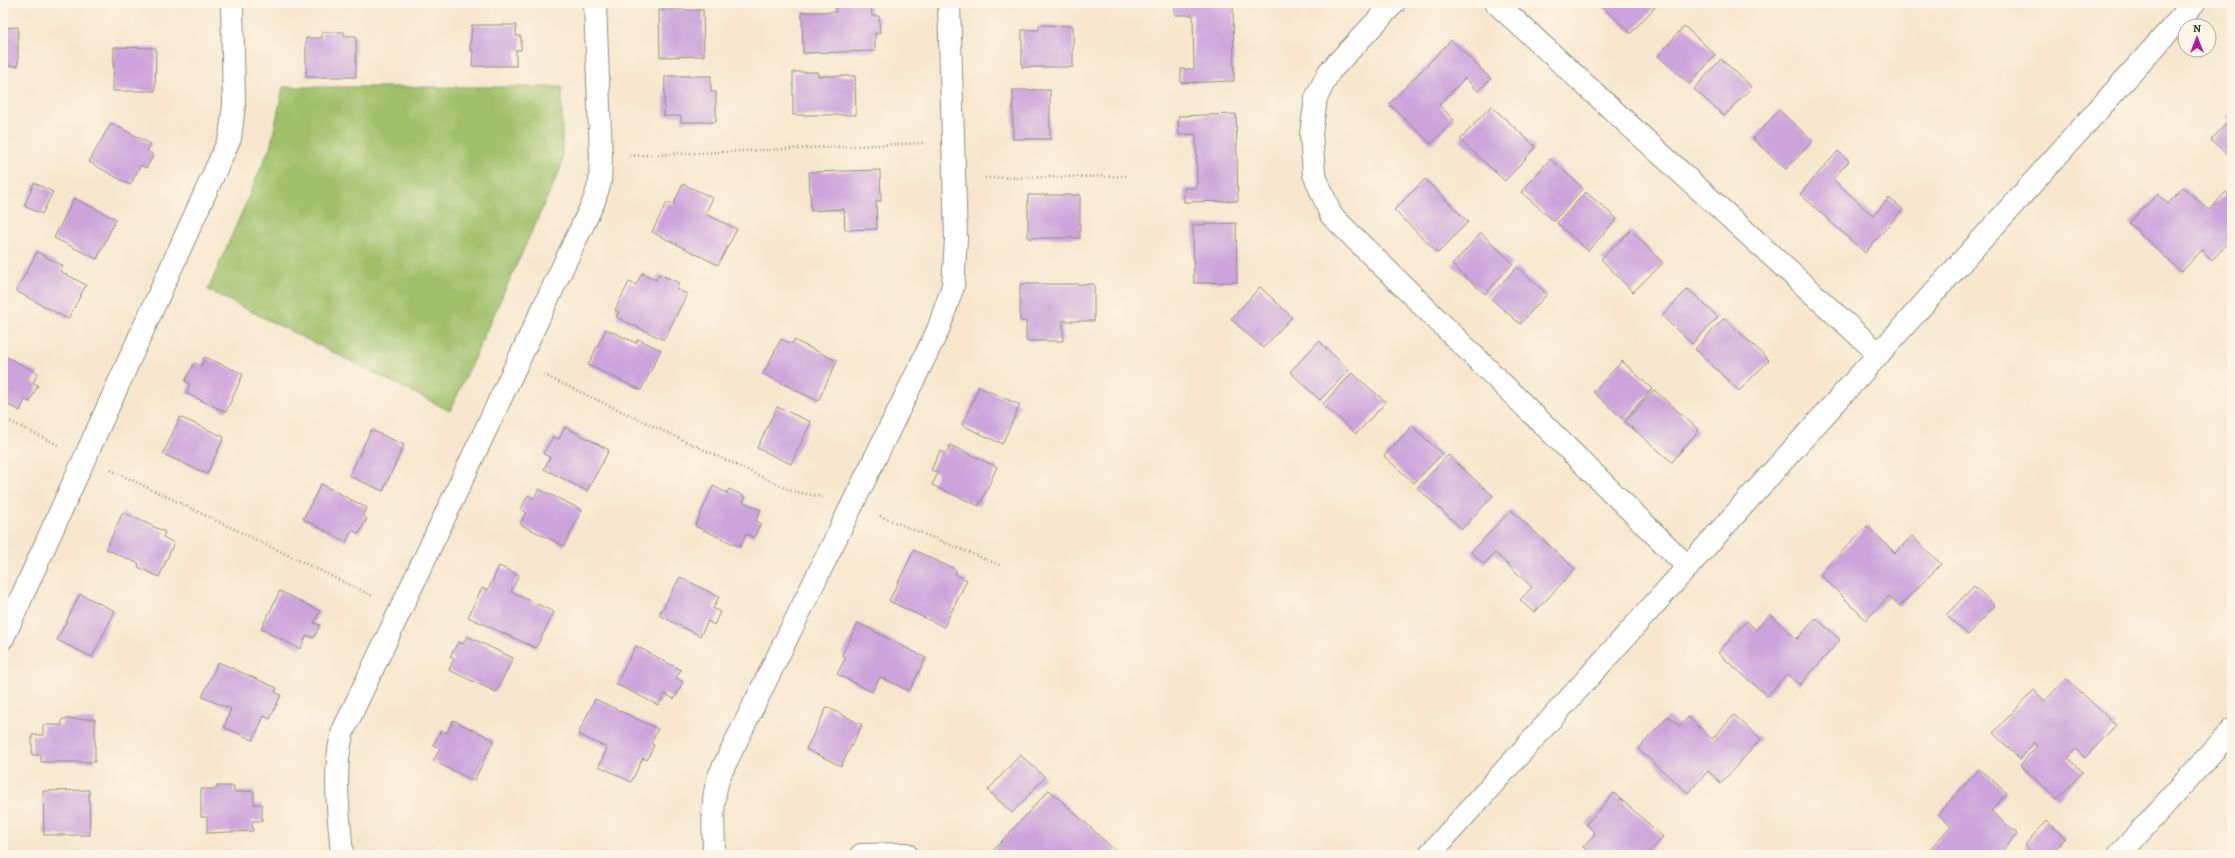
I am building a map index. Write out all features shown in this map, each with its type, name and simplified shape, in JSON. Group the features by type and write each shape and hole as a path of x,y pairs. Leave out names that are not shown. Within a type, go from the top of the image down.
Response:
{"street":[{"path":"3,638 230,138 234,105 232,3"},
{"path":"342,855 336,777 337,752 343,730 594,201 600,182 601,157 595,3"},
{"path":"714,855 715,787 938,330 953,286 956,239 949,3"},
{"path":"1394,3 1329,72 1316,98 1311,134 1314,174 1331,215 1688,567"},
{"path":"1496,3 1879,354"},
{"path":"1429,855 2194,3"},
{"path":"2119,855 2232,730"},
{"path":"861,855 906,854"}],"path":[{"path":"601,157 953,142"},
{"path":"954,179 1126,176"},
{"path":"518,363 792,491 853,504 1002,566"},
{"path":"3,418 401,610"}],"green space":[{"path":"283,87 562,87 562,165 450,411 208,290 271,145"}],"building":[{"path":"836,3 871,3 872,16 879,16 880,33 875,33 875,51 803,53 802,12 836,12"},
{"path":"1175,3 1233,3 1234,81 1181,83 1181,69 1194,69 1193,15 1175,15"},
{"path":"1604,3 1655,3 1657,5 1631,33 1601,6"},
{"path":"659,10 703,10 704,56 660,57"},
{"path":"472,25 516,25 516,36 521,36 521,50 516,50 516,66 472,66 473,50 470,50"},
{"path":"1039,25 1073,26 1073,67 1022,67 1022,30 1039,30"},
{"path":"1684,26 1716,55 1689,84 1658,56"},
{"path":"18,27 18,66 3,66 3,28"},
{"path":"322,32 344,32 344,36 356,36 356,77 306,77 306,38 322,38"},
{"path":"1451,40 1491,79 1478,91 1465,78 1439,105 1454,120 1431,144 1389,104"},
{"path":"114,47 156,48 155,91 113,91"},
{"path":"1721,59 1752,87 1724,116 1694,89"},
{"path":"793,72 818,72 818,76 855,76 856,115 793,115"},
{"path":"665,76 711,76 711,92 716,92 716,122 681,122 681,116 664,116"},
{"path":"1013,90 1050,90 1050,139 1013,139"},
{"path":"1491,106 1536,147 1505,181 1460,140"},
{"path":"1779,110 1813,141 1786,169 1753,139"},
{"path":"2232,112 2232,124 2226,118"},
{"path":"1236,114 1238,201 1184,202 1184,188 1197,188 1196,134 1179,135 1178,116"},
{"path":"111,123 151,144 147,151 154,155 146,168 141,165 130,185 89,162"},
{"path":"2227,123 2232,127 2232,155 2230,157 2211,140"},
{"path":"1838,151 1849,161 1833,179 1873,216 1889,198 1903,209 1865,253 1800,194"},
{"path":"1550,159 1583,188 1554,221 1521,192"},
{"path":"880,170 881,201 876,201 877,229 845,230 844,209 811,211 809,172"},
{"path":"1425,179 1468,222 1438,253 1394,210"},
{"path":"34,183 53,192 42,214 24,206"},
{"path":"683,184 713,198 705,214 737,229 718,265 652,232 667,202 673,205"},
{"path":"2183,187 2209,210 2226,192 2232,198 2232,239 2212,260 2202,250 2181,272 2129,223 2158,194 2168,204"},
{"path":"1586,192 1617,219 1588,251 1557,223"},
{"path":"1028,195 1080,195 1080,238 1028,238"},
{"path":"74,198 116,219 97,259 54,238"},
{"path":"1236,223 1237,282 1194,283 1193,225"},
{"path":"1631,230 1663,263 1633,292 1601,259"},
{"path":"1481,233 1513,263 1485,294 1452,265"},
{"path":"37,252 63,266 60,271 86,285 68,319 16,291"},
{"path":"1517,267 1547,294 1520,324 1489,297"},
{"path":"642,273 656,280 659,274 679,283 676,289 687,294 664,340 616,317 619,312 615,310 629,282 636,285"},
{"path":"1020,284 1094,284 1094,321 1063,321 1063,341 1026,341 1026,321 1020,321"},
{"path":"1260,287 1292,317 1263,348 1231,319"},
{"path":"1688,289 1718,317 1692,344 1662,316"},
{"path":"1724,318 1769,360 1739,391 1695,349"},
{"path":"606,329 636,343 638,339 661,350 641,390 588,365"},
{"path":"781,339 792,344 794,340 837,361 818,401 763,374"},
{"path":"1319,341 1349,370 1320,400 1290,372"},
{"path":"3,355 38,373 33,383 38,385 30,402 25,400 20,411 3,402"},
{"path":"205,357 243,374 226,412 186,393 190,384 185,381 194,363 201,366"},
{"path":"1622,361 1652,389 1624,420 1593,392"},
{"path":"1352,373 1386,402 1356,434 1323,404"},
{"path":"979,387 1020,405 1002,444 962,425"},
{"path":"1654,390 1699,430 1672,462 1625,422"},
{"path":"777,407 811,422 791,464 757,448"},
{"path":"180,417 224,437 207,474 163,454"},
{"path":"1412,426 1442,454 1414,483 1384,456"},
{"path":"565,427 609,450 587,491 544,469 550,457 543,454 553,437 559,439"},
{"path":"371,430 404,445 383,491 349,476"},
{"path":"950,445 997,467 979,506 932,485 938,473 931,470 940,451 946,454"},
{"path":"1448,455 1493,496 1462,529 1417,488"},
{"path":"321,484 367,508 363,516 367,519 359,534 352,530 346,542 303,519"},
{"path":"713,486 727,493 729,489 746,497 743,502 761,510 756,521 761,523 754,537 746,534 740,547 695,526"},
{"path":"539,489 582,510 564,546 520,524 526,512 521,509 528,495 534,498"},
{"path":"1511,510 1575,569 1534,613 1520,600 1532,587 1495,553 1484,564 1471,552"},
{"path":"123,512 165,532 163,537 174,543 159,577 138,567 139,564 106,549"},
{"path":"1867,526 1895,553 1912,536 1941,564 1900,606 1889,596 1866,620 1820,574"},
{"path":"914,550 956,570 955,574 967,580 944,627 889,601"},
{"path":"499,566 519,575 511,592 554,612 536,648 468,617 482,588 488,590"},
{"path":"680,577 719,597 713,608 720,612 714,625 708,621 700,636 659,615"},
{"path":"1974,586 1995,606 1968,635 1946,615"},
{"path":"280,591 320,611 314,623 320,625 314,638 307,635 300,649 261,629"},
{"path":"80,594 115,611 92,657 57,640"},
{"path":"1770,614 1797,639 1816,618 1840,640 1800,685 1787,674 1767,696 1718,653 1747,621 1756,630"},
{"path":"858,623 926,658 909,691 880,677 872,692 837,674 846,657 842,655"},
{"path":"467,636 513,658 496,692 449,670 454,659 450,657 458,642 463,644"},
{"path":"636,646 681,670 676,678 683,682 674,699 665,694 658,705 616,684"},
{"path":"218,662 277,688 275,692 281,695 270,719 264,716 253,740 224,727 231,709 202,697"},
{"path":"2066,678 2116,725 2085,758 2076,749 2068,758 2083,772 2057,799 2020,765 2037,746 2034,743 2020,759 1993,733 2034,690 2045,701"},
{"path":"595,699 658,729 651,743 654,745 647,760 643,758 631,782 599,766 607,748 578,734"},
{"path":"827,707 862,725 841,766 806,749"},
{"path":"1734,715 1761,739 1721,783 1708,771 1688,793 1638,749 1668,716 1680,726 1688,717 1712,739"},
{"path":"62,719 95,719 95,762 41,762 41,755 32,755 32,735 43,735 43,725 62,725"},
{"path":"453,720 494,740 474,781 433,761 440,748 433,745 441,730 447,733"},
{"path":"1020,755 1045,777 1012,813 988,790"},
{"path":"1979,769 2007,793 1991,811 2017,834 2003,850 2008,855 1930,855 1927,852 1951,826 1938,814"},
{"path":"217,786 234,786 234,792 254,791 254,804 262,804 262,821 252,821 253,831 207,833 207,817 201,817 201,789 217,789"},
{"path":"89,790 90,835 44,835 43,791"},
{"path":"1049,790 1077,815 1120,855 989,855"},
{"path":"1614,793 1663,837 1647,855 1592,855 1583,847 1595,833 1586,824"},
{"path":"2046,821 2065,838 2050,855 2034,855 2024,846"}]}
